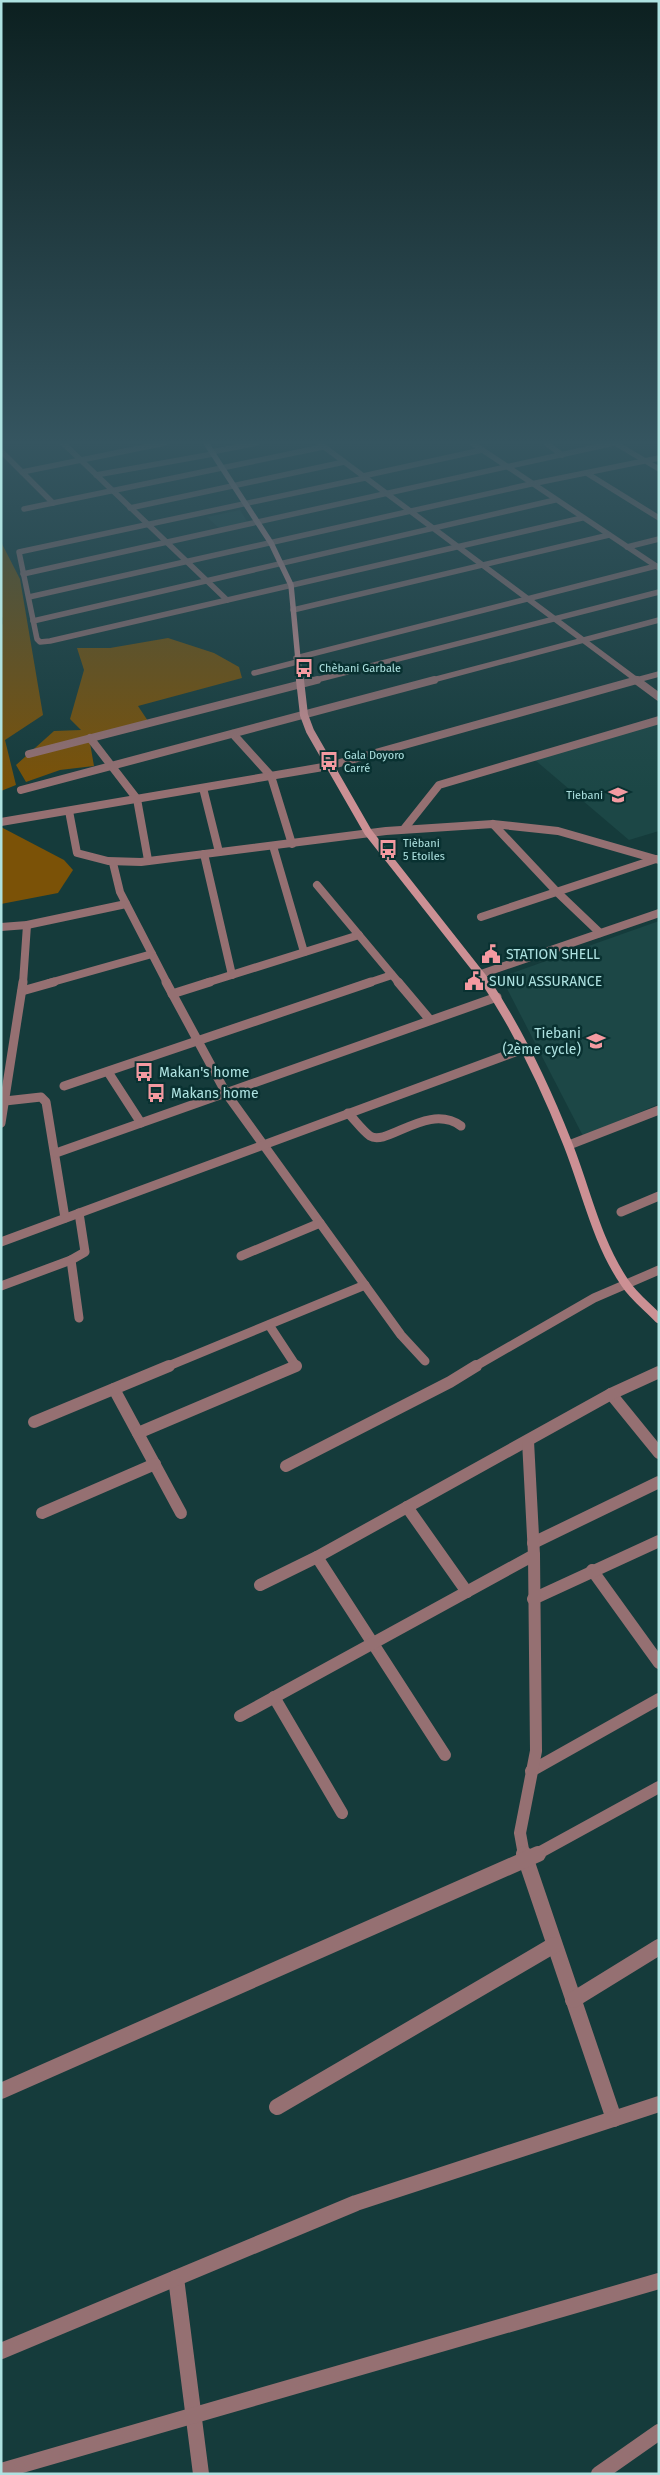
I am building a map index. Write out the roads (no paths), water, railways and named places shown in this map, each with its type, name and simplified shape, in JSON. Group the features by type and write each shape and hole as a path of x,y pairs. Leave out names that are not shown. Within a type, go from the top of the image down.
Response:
{"main road":[{"path":"279,558 291,586 296,660 304,715 330,766 368,832 481,974 497,997 526,1048 569,1145 604,1245 626,1284 659,1319"}],"street":[{"path":"20,558 30,597 33,621 40,642 408,558"},
{"path":"23,574 95,558"},
{"path":"183,558 227,600"},
{"path":"30,597 202,558"},
{"path":"33,621 305,558"},
{"path":"473,558 659,697"},
{"path":"293,610 509,558"},
{"path":"645,558 658,567"},
{"path":"254,673 296,660 527,599 658,567"},
{"path":"29,754 659,592"},
{"path":"21,790 659,620"},
{"path":"1,822 330,766 659,674"},
{"path":"404,829 439,785 659,720"},
{"path":"232,734 271,776 292,844"},
{"path":"90,738 136,799 148,860"},
{"path":"203,788 219,852"},
{"path":"69,811 77,853 113,863 292,844 368,832 493,824 534,826 577,834 658,860"},
{"path":"493,824 557,892 600,933"},
{"path":"273,846 304,952"},
{"path":"204,854 232,975"},
{"path":"481,917 658,860"},
{"path":"113,863 120,892 197,1042 226,1093 401,1335 425,1361"},
{"path":"317,885 430,1020"},
{"path":"1,927 27,925 126,904"},
{"path":"481,974 659,913"},
{"path":"1,1123 22,990 27,925"},
{"path":"172,994 359,935"},
{"path":"22,990 152,954"},
{"path":"64,1086 392,975"},
{"path":"56,1153 497,997"},
{"path":"1,1242 526,1048"},
{"path":"1,1052 13,1050"},
{"path":"108,1072 142,1123"},
{"path":"5,1101 41,1097 46,1102 56,1153 65,1218"},
{"path":"569,1145 659,1110"},
{"path":"348,1114 370,1136 379,1138 435,1118 453,1120 461,1126"},
{"path":"621,1212 659,1196"},
{"path":"1,1286 71,1260 85,1252 79,1213"},
{"path":"242,1256 320,1223"},
{"path":"71,1260 79,1318"},
{"path":"286,1466 450,1382 537,1329 594,1298 659,1270"},
{"path":"34,1422 365,1285"},
{"path":"138,1434 296,1366 269,1325"},
{"path":"260,1586 317,1558 611,1394 659,1372"},
{"path":"114,1389 181,1513"},
{"path":"611,1394 659,1453"},
{"path":"528,1441 534,1549 536,1751 520,1834 525,1861 614,2119"},
{"path":"42,1513 155,1464"},
{"path":"240,1716 468,1592 534,1549 659,1482"},
{"path":"407,1507 468,1592"},
{"path":"533,1599 592,1570 659,1541"},
{"path":"317,1558 445,1755"},
{"path":"592,1570 659,1663"},
{"path":"274,1697 342,1813"},
{"path":"531,1771 659,1700"},
{"path":"1,2091 525,1861 659,1788"},
{"path":"277,2107 554,1945"},
{"path":"573,2000 659,1946"},
{"path":"1,2351 356,2203 659,2104"},
{"path":"176,2278 201,2474"},
{"path":"1,2471 659,2281"},
{"path":"599,2474 659,2432"}],"waterway":[{"path":"1,618 1,624"}],"place":[{"name":"Chèbani Garbale","path":"304,668"},
{"name":"Gala Doyoro Carré","path":"329,761"},
{"name":"Tiebani","path":"618,795"},
{"name":"Tièbani 5 Etoiles","path":"388,849"},
{"name":"STATION SHELL","path":"491,954"},
{"name":"SUNU ASSURANCE","path":"474,981"},
{"name":"Tiebani (2ème cycle)","path":"596,1041"},
{"name":"Makan's home","path":"144,1072"},
{"name":"Makans home","path":"156,1093"}]}
